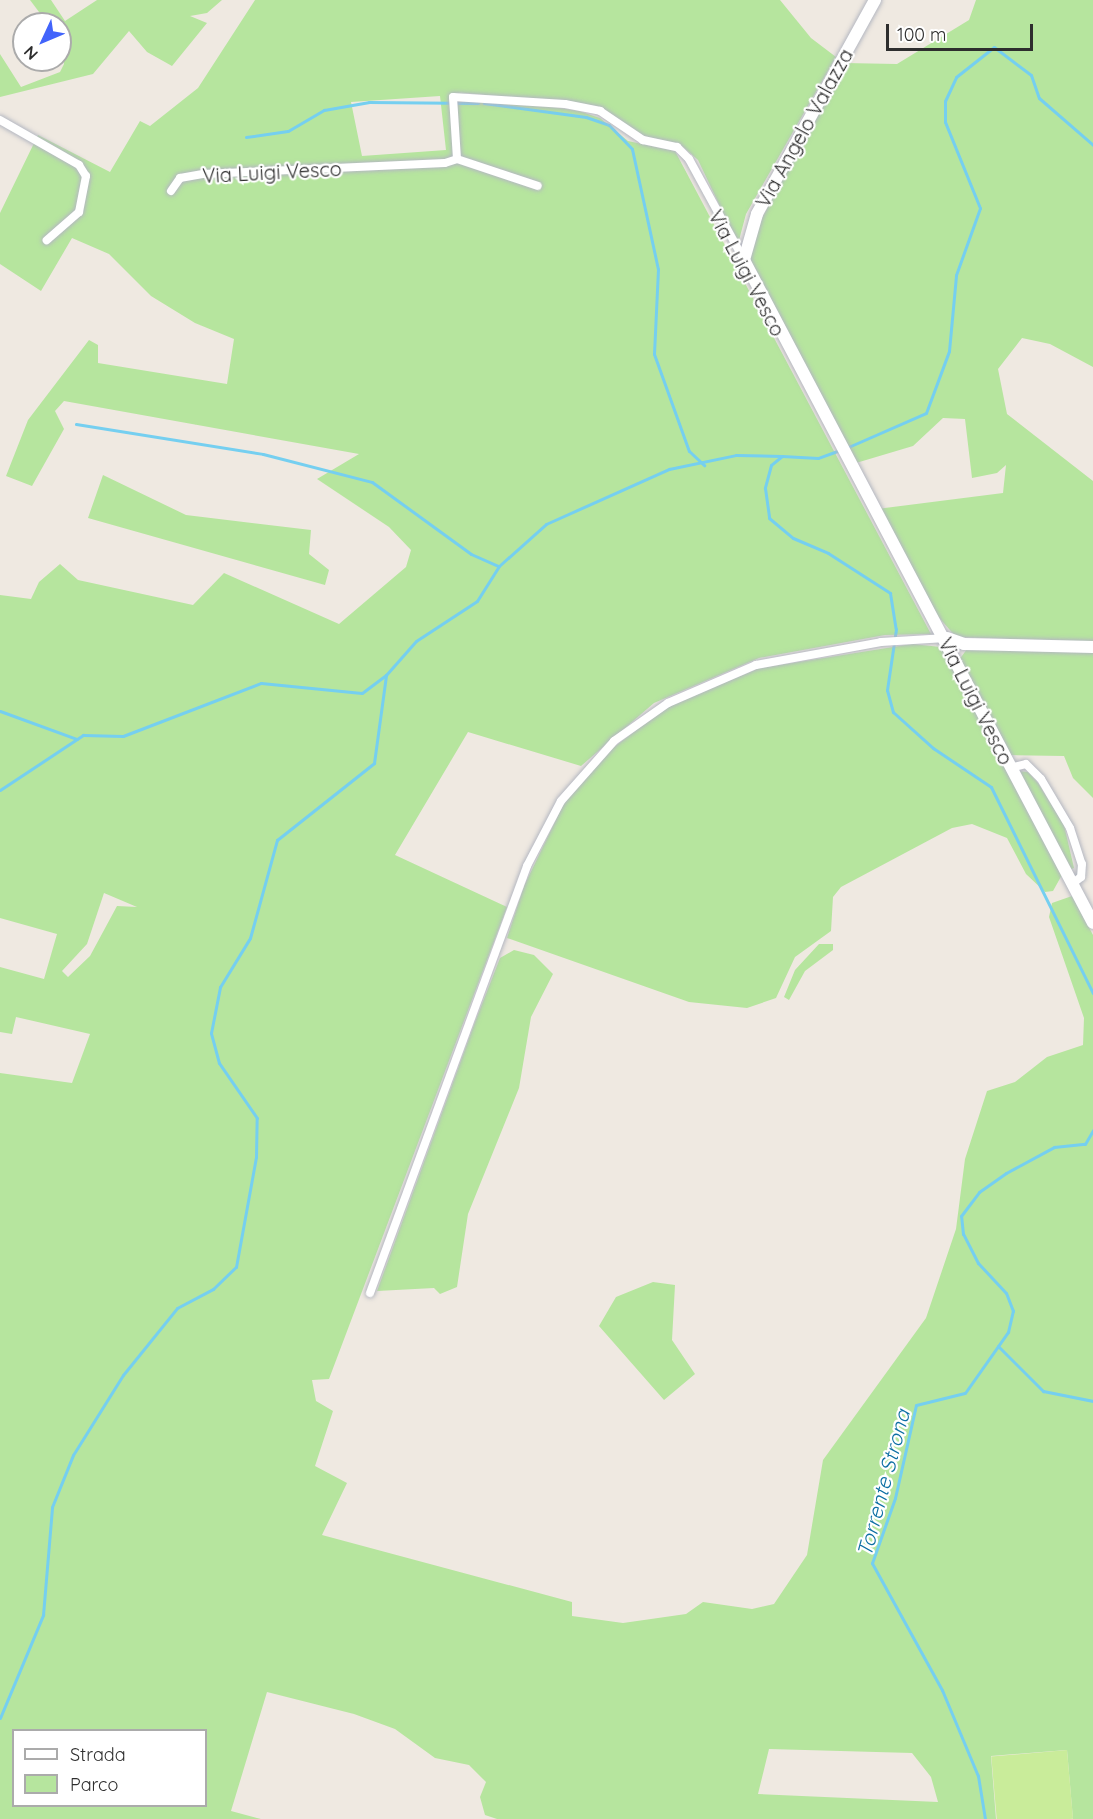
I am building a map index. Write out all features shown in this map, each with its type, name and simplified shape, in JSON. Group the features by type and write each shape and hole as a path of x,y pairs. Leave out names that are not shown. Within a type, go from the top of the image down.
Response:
{"street":[{"name":"Via Angelo Valazza","path":"744,260 757,214 875,0"},
{"name":"Via Luigi Vesco","path":"171,191 180,178 203,174 457,159 453,97 465,93 600,111 643,141 677,147 744,260 849,468 927,613 947,638 954,664 1093,923"},
{"path":"0,120 79,165 86,176 79,212 47,240"},
{"path":"457,159 538,186"},
{"path":"370,1293 527,866 561,801 614,741 668,703 756,665 881,642 905,640 947,638 963,644 1093,647"},
{"path":"1010,768 1026,764 1041,779 1070,828 1082,864 1081,877 1072,884"}],"green space":[{"path":"30,0 51,0 59,12 39,12"},
{"path":"97,0 222,0 207,13 190,16 207,23 172,66 147,52 129,31 93,74 0,97 0,54 21,87 60,72 72,72 72,16"},
{"path":"255,0 780,0 811,38 836,57 746,214 738,244 698,160 681,145 640,135 597,106 455,92 579,111 600,118 628,141 675,151 931,634 885,635 759,658 654,703 581,766 468,732 395,855 507,907 329,1379 312,1380 316,1401 333,1411 315,1466 347,1483 322,1535 572,1602 572,1616 623,1623 686,1614 703,1602 752,1609 774,1604 807,1555 823,1460 926,1318 956,1229 965,1159 987,1091 1015,1082 1047,1057 1083,1045 1084,1018 1049,917 1052,903 1072,896 1093,935 1093,1819 1073,1819 1067,1750 991,1756 996,1819 497,1819 485,1815 480,1797 486,1782 469,1765 435,1758 395,1729 354,1714 267,1692 231,1811 261,1819 0,1819 0,1073 72,1083 90,1034 16,1017 12,1034 0,1032 0,967 44,979 57,934 0,918 0,595 31,599 39,582 60,564 78,580 193,605 224,573 339,624 406,567 411,550 389,527 317,479 359,454 64,401 55,411 64,429 32,486 6,476 28,420 89,340 98,345 98,363 227,384 234,339 195,323 151,296 109,254 72,238 41,291 0,264 0,213 38,135 110,172 140,121 150,126 198,88","holes":["440,96 446,150 362,156 351,102","104,893 137,907 117,906 90,956 68,977 62,971 87,944","769,1749 912,1753 931,1777 938,1802 758,1794"]},
{"path":"976,0 1093,0 1093,367 1050,344 1022,338 998,369 1007,414 1093,481 1093,642 956,637 935,613 877,509 1003,493 1006,465 997,473 972,478 965,419 943,418 913,446 856,463 759,290 750,257 754,233 844,63 897,64 969,20"},
{"path":"103,475 186,515 311,530 309,554 329,570 325,585 88,518"},
{"path":"912,644 941,647 1063,873 1053,891 1045,892 1026,874 1007,838 972,824 952,828 841,887 833,897 831,931 795,957 776,998 747,1008 689,1002 507,938 524,886 565,801 613,748 669,705 760,668"},
{"path":"967,649 1093,652 1093,798 1073,778 1064,756 1009,755 959,660"},
{"path":"1016,771 1028,772 1038,783 1064,825 1074,868 1069,870"},
{"path":"819,944 833,944 833,950 805,971 789,1000 784,997 795,970"},
{"path":"514,950 534,955 553,974 531,1017 519,1088 468,1214 457,1287 440,1294 434,1288 377,1291 500,958"},
{"path":"653,1282 675,1285 672,1340 695,1374 664,1400 599,1326 616,1297"},
{"path":"1067,1750 1073,1819 997,1819 991,1757"}],"waterway":[{"name":"Torrente Strona","path":"846,448 926,413 949,351 956,275 980,208 945,122 945,101 956,77 994,47 1031,75 1039,98 1093,145"},
{"path":"246,137 288,131 324,110 369,102 478,103"},
{"path":"484,103 586,117 609,125 632,149 658,269 654,354 689,451 704,465"},
{"path":"76,424 263,454 372,482 471,554 498,566"},
{"name":"Torrente Strona","path":"840,450 818,458 782,456 771,465 765,488 769,518 793,538 828,553 890,593 896,629 887,690 893,712 933,748 991,787 1093,993"},
{"path":"0,1718 43,1615 52,1507 73,1455 123,1375 177,1308 213,1289 236,1267 256,1157 257,1118 219,1063 211,1033 220,987 250,938 277,840 374,763 386,675 416,641 477,601 499,566 546,524 669,469 736,455 782,456"},
{"path":"0,790 83,735 123,736 261,683 362,693 386,675"},
{"path":"0,711 77,739"},
{"name":"Torrente Strona","path":"985,1819 978,1776 942,1690 872,1563 895,1498 916,1405 965,1393 1008,1332 1013,1311 1006,1293 978,1263 963,1234 961,1216 979,1192 1006,1173 1054,1147 1085,1144 1093,1130"},
{"path":"998,1346 1043,1391 1093,1401"}]}
